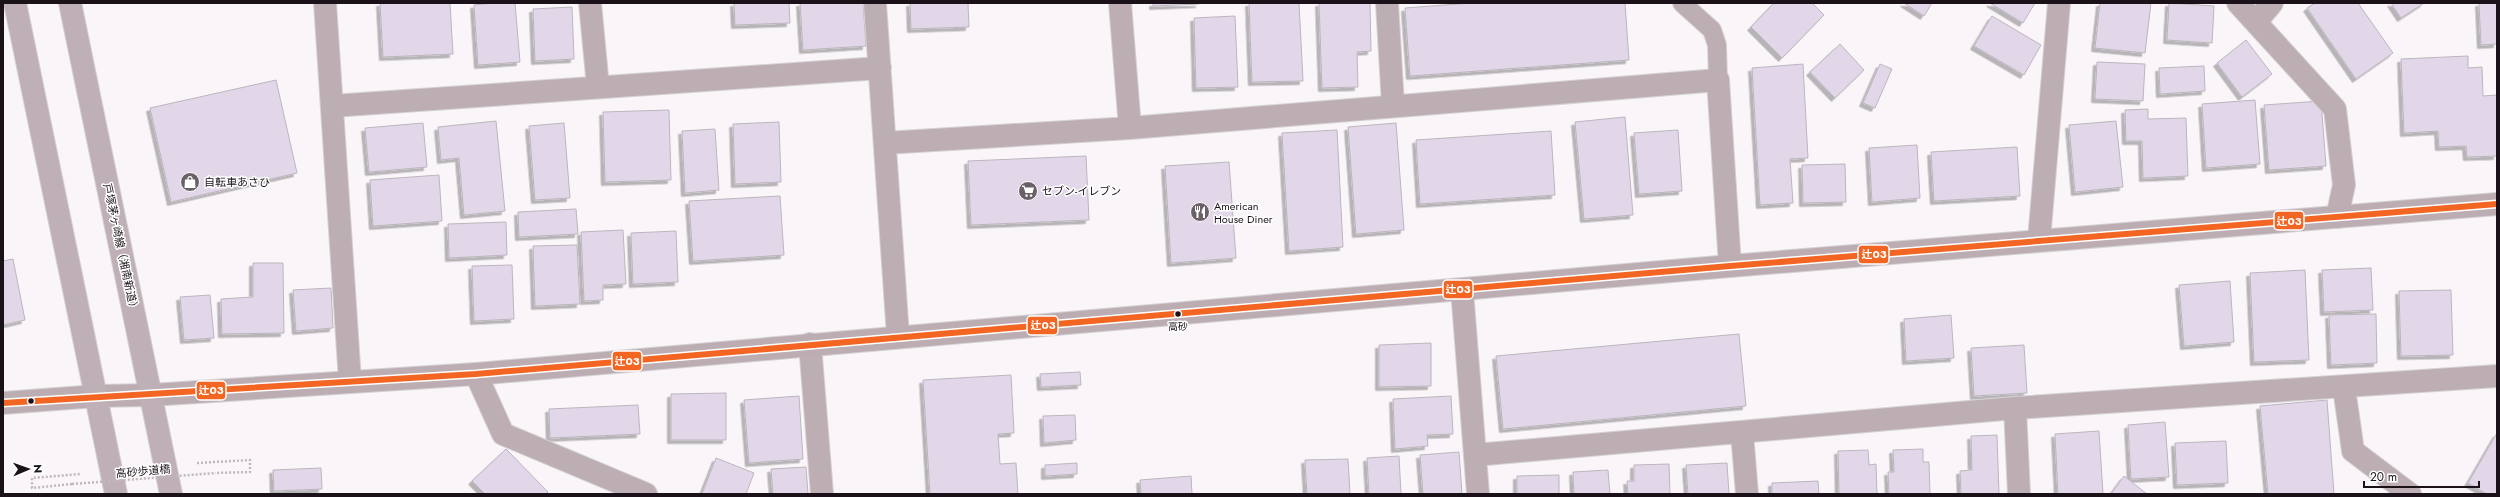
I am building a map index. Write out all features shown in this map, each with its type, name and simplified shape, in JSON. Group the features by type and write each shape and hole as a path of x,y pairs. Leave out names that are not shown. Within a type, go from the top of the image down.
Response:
{"main road":[{"path":"16,3 116,494"},
{"name":"戸塚茅ヶ崎線（湘南新道）","path":"70,3 171,494"}],"street":[{"path":"325,3 350,381"},
{"path":"590,3 598,88"},
{"path":"875,3 898,336"},
{"path":"1120,3 1130,128"},
{"path":"1388,3 1393,105"},
{"path":"2039,240 2060,3"},
{"path":"2238,3 2335,109 2344,185 2337,217"},
{"path":"2256,22 2272,3"},
{"path":"332,106 880,68"},
{"path":"885,143 1130,128 1393,105 1718,80 1730,266"},
{"path":"3,403 97,396 151,396 350,381 476,374 898,336 1462,290 2039,240 2497,204"},
{"path":"1462,290 1478,494"},
{"path":"810,344 822,494"},
{"path":"476,374 503,434 646,494"},
{"path":"1475,455 1742,433 2015,408 2344,388 2497,376"},
{"path":"2344,388 2353,451 2410,494"},
{"path":"2015,408 2019,494"},
{"path":"1742,433 1747,494"}],"lane":[{"path":"1682,3 1712,30 1717,45 1718,80"}],"path":[{"name":"高砂歩道橋","path":"83,474 32,478 32,488 216,473 250,472 250,460 189,463"}],"building":[{"path":"380,3 450,3 453,54 383,57"},
{"path":"515,3 520,62 478,65 474,5"},
{"path":"734,3 789,3 790,23 735,25"},
{"path":"800,3 863,3 866,46 803,50"},
{"path":"910,3 968,3 969,27 911,29"},
{"path":"1153,3 1199,3 1199,4 1153,6"},
{"path":"1249,3 1299,3 1303,81 1252,82"},
{"path":"1319,3 1370,3 1371,51 1357,52 1358,87 1322,88"},
{"path":"1471,3 1625,3 1629,60 1410,76 1405,8"},
{"path":"1774,3 1812,3 1824,15 1782,58 1751,27"},
{"path":"1904,3 1932,3 1924,16"},
{"path":"1990,3 2035,3 2023,23"},
{"path":"2100,3 2151,3 2145,53 2095,48"},
{"path":"2169,3 2214,6 2212,43 2167,40"},
{"path":"2315,3 2358,3 2393,53 2356,79 2307,8"},
{"path":"2391,3 2424,3 2401,18"},
{"path":"2479,3 2497,3 2497,44 2481,45"},
{"path":"572,7 574,59 535,61 533,9"},
{"path":"1235,16 1238,87 1196,88 1194,18"},
{"path":"1992,16 2041,45 2024,75 1974,46"},
{"path":"2246,40 2272,74 2242,97 2217,63"},
{"path":"1840,44 1864,70 1835,98 1810,72"},
{"path":"2468,56 2468,68 2482,67 2483,96 2497,95 2497,156 2467,157 2466,146 2439,147 2438,131 2404,133 2401,59"},
{"path":"2097,62 2145,64 2143,101 2095,99"},
{"path":"1803,64 1808,158 1790,159 1793,203 1760,205 1752,68"},
{"path":"1880,64 1892,69 1875,108 1863,103"},
{"path":"2204,66 2205,91 2160,94 2159,68"},
{"path":"276,80 297,173 171,202 150,108"},
{"path":"2255,100 2260,164 2206,168 2202,104"},
{"path":"2321,101 2326,166 2269,170 2264,105"},
{"path":"2148,109 2148,119 2186,118 2188,176 2143,178 2142,141 2126,141 2125,110"},
{"path":"669,110 671,180 605,182 603,112"},
{"path":"1625,117 1633,215 1584,219 1575,122"},
{"path":"496,121 505,211 464,215 459,158 441,160 438,127"},
{"path":"2116,121 2123,187 2075,192 2069,125"},
{"path":"779,122 781,182 735,184 733,124"},
{"path":"423,123 427,167 369,172 365,128"},
{"path":"564,123 570,198 535,200 529,126"},
{"path":"1396,123 1404,230 1356,234 1348,127"},
{"path":"715,129 719,190 685,193 682,131"},
{"path":"1337,130 1343,247 1289,251 1282,133"},
{"path":"1678,130 1682,191 1639,194 1634,133"},
{"path":"1551,131 1555,195 1420,204 1416,140"},
{"path":"1917,145 1920,198 1872,202 1869,148"},
{"path":"2017,147 2020,196 1934,201 1931,152"},
{"name":"セブン-イレブン","path":"1086,156 1089,220 971,225 968,161"},
{"name":"American House Diner","path":"1229,162 1236,258 1171,263 1165,166"},
{"path":"1845,164 1846,202 1803,203 1802,165"},
{"path":"439,175 442,221 373,226 370,180"},
{"path":"780,196 784,255 693,261 689,201"},
{"path":"576,209 578,234 519,237 518,212"},
{"path":"506,222 507,255 449,258 448,224"},
{"path":"623,230 626,284 603,285 603,300 584,301 581,232"},
{"path":"676,231 678,282 633,284 631,233"},
{"path":"577,245 580,304 535,306 533,246"},
{"path":"13,259 25,320 3,325 3,261"},
{"path":"253,263 283,263 284,333 222,334 221,299 253,297"},
{"path":"512,265 514,319 474,321 472,266"},
{"path":"2371,268 2373,310 2324,312 2322,270"},
{"path":"2305,270 2309,360 2254,362 2250,273"},
{"path":"2230,281 2234,342 2184,346 2179,285"},
{"path":"331,288 333,328 296,331 293,290"},
{"path":"2451,290 2453,355 2401,356 2399,291"},
{"path":"210,295 214,338 184,340 180,297"},
{"path":"2376,314 2377,363 2331,365 2329,315"},
{"path":"1951,315 1954,358 1906,361 1904,319"},
{"path":"1739,334 1746,406 1503,429 1496,356"},
{"path":"1431,343 1431,386 1379,387 1379,345"},
{"path":"2024,345 2027,393 1974,396 1971,348"},
{"path":"1080,372 1081,385 1041,387 1040,374"},
{"path":"1011,375 1014,433 998,434 1000,464 1016,463 1018,494 930,494 923,380"},
{"path":"726,393 726,440 671,440 671,394"},
{"path":"799,396 803,459 749,463 744,400"},
{"path":"1451,396 1453,434 1427,435 1428,446 1395,449 1393,399"},
{"path":"2327,400 2334,494 2268,494 2260,406"},
{"path":"638,405 640,434 550,438 549,409"},
{"path":"1075,415 1076,440 1044,443 1043,416"},
{"path":"2165,422 2169,477 2131,479 2128,425"},
{"path":"2099,431 2103,494 2058,494 2055,434"},
{"path":"2497,433 2497,494 2487,494 2468,483"},
{"path":"1997,435 1999,494 1961,494 1960,471 1972,470 1971,436"},
{"path":"2226,441 2228,483 2177,485 2175,443"},
{"path":"506,449 548,492 546,494 485,494 472,481"},
{"path":"1923,449 1923,462 1929,462 1930,494 1889,494 1888,472 1894,472 1893,450"},
{"path":"1868,450 1869,465 1876,464 1877,494 1839,494 1838,451"},
{"path":"1459,452 1462,494 1423,494 1420,455"},
{"path":"1399,456 1401,494 1369,494 1367,458"},
{"path":"716,458 754,473 746,494 702,494"},
{"path":"1348,459 1350,494 1307,494 1305,460"},
{"path":"1077,463 1077,474 1045,476 1045,465"},
{"path":"1727,463 1729,494 1688,494 1686,465"},
{"path":"1669,464 1670,494 1628,494 1627,481 1634,481 1634,465"},
{"path":"806,467 808,494 773,494 771,469"},
{"path":"321,468 322,489 274,491 273,470"},
{"path":"1608,470 1610,494 1574,494 1573,472"},
{"path":"1559,475 1559,494 1517,494 1517,476"},
{"path":"1191,476 1192,494 1141,494 1140,480"},
{"path":"2124,476 2147,494 2111,494"},
{"path":"1818,481 1819,494 1772,494 1772,483"}],"transit line":[{"name":"辻03","path":"3,403 476,374 1730,266 2497,204"}],"place":[{"name":"自転車あさひ","path":"190,182"},
{"name":"セブン-イレブン","path":"1028,191"},
{"name":"American House Diner","path":"1200,212"},
{"name":"高砂","path":"1178,314"}]}
